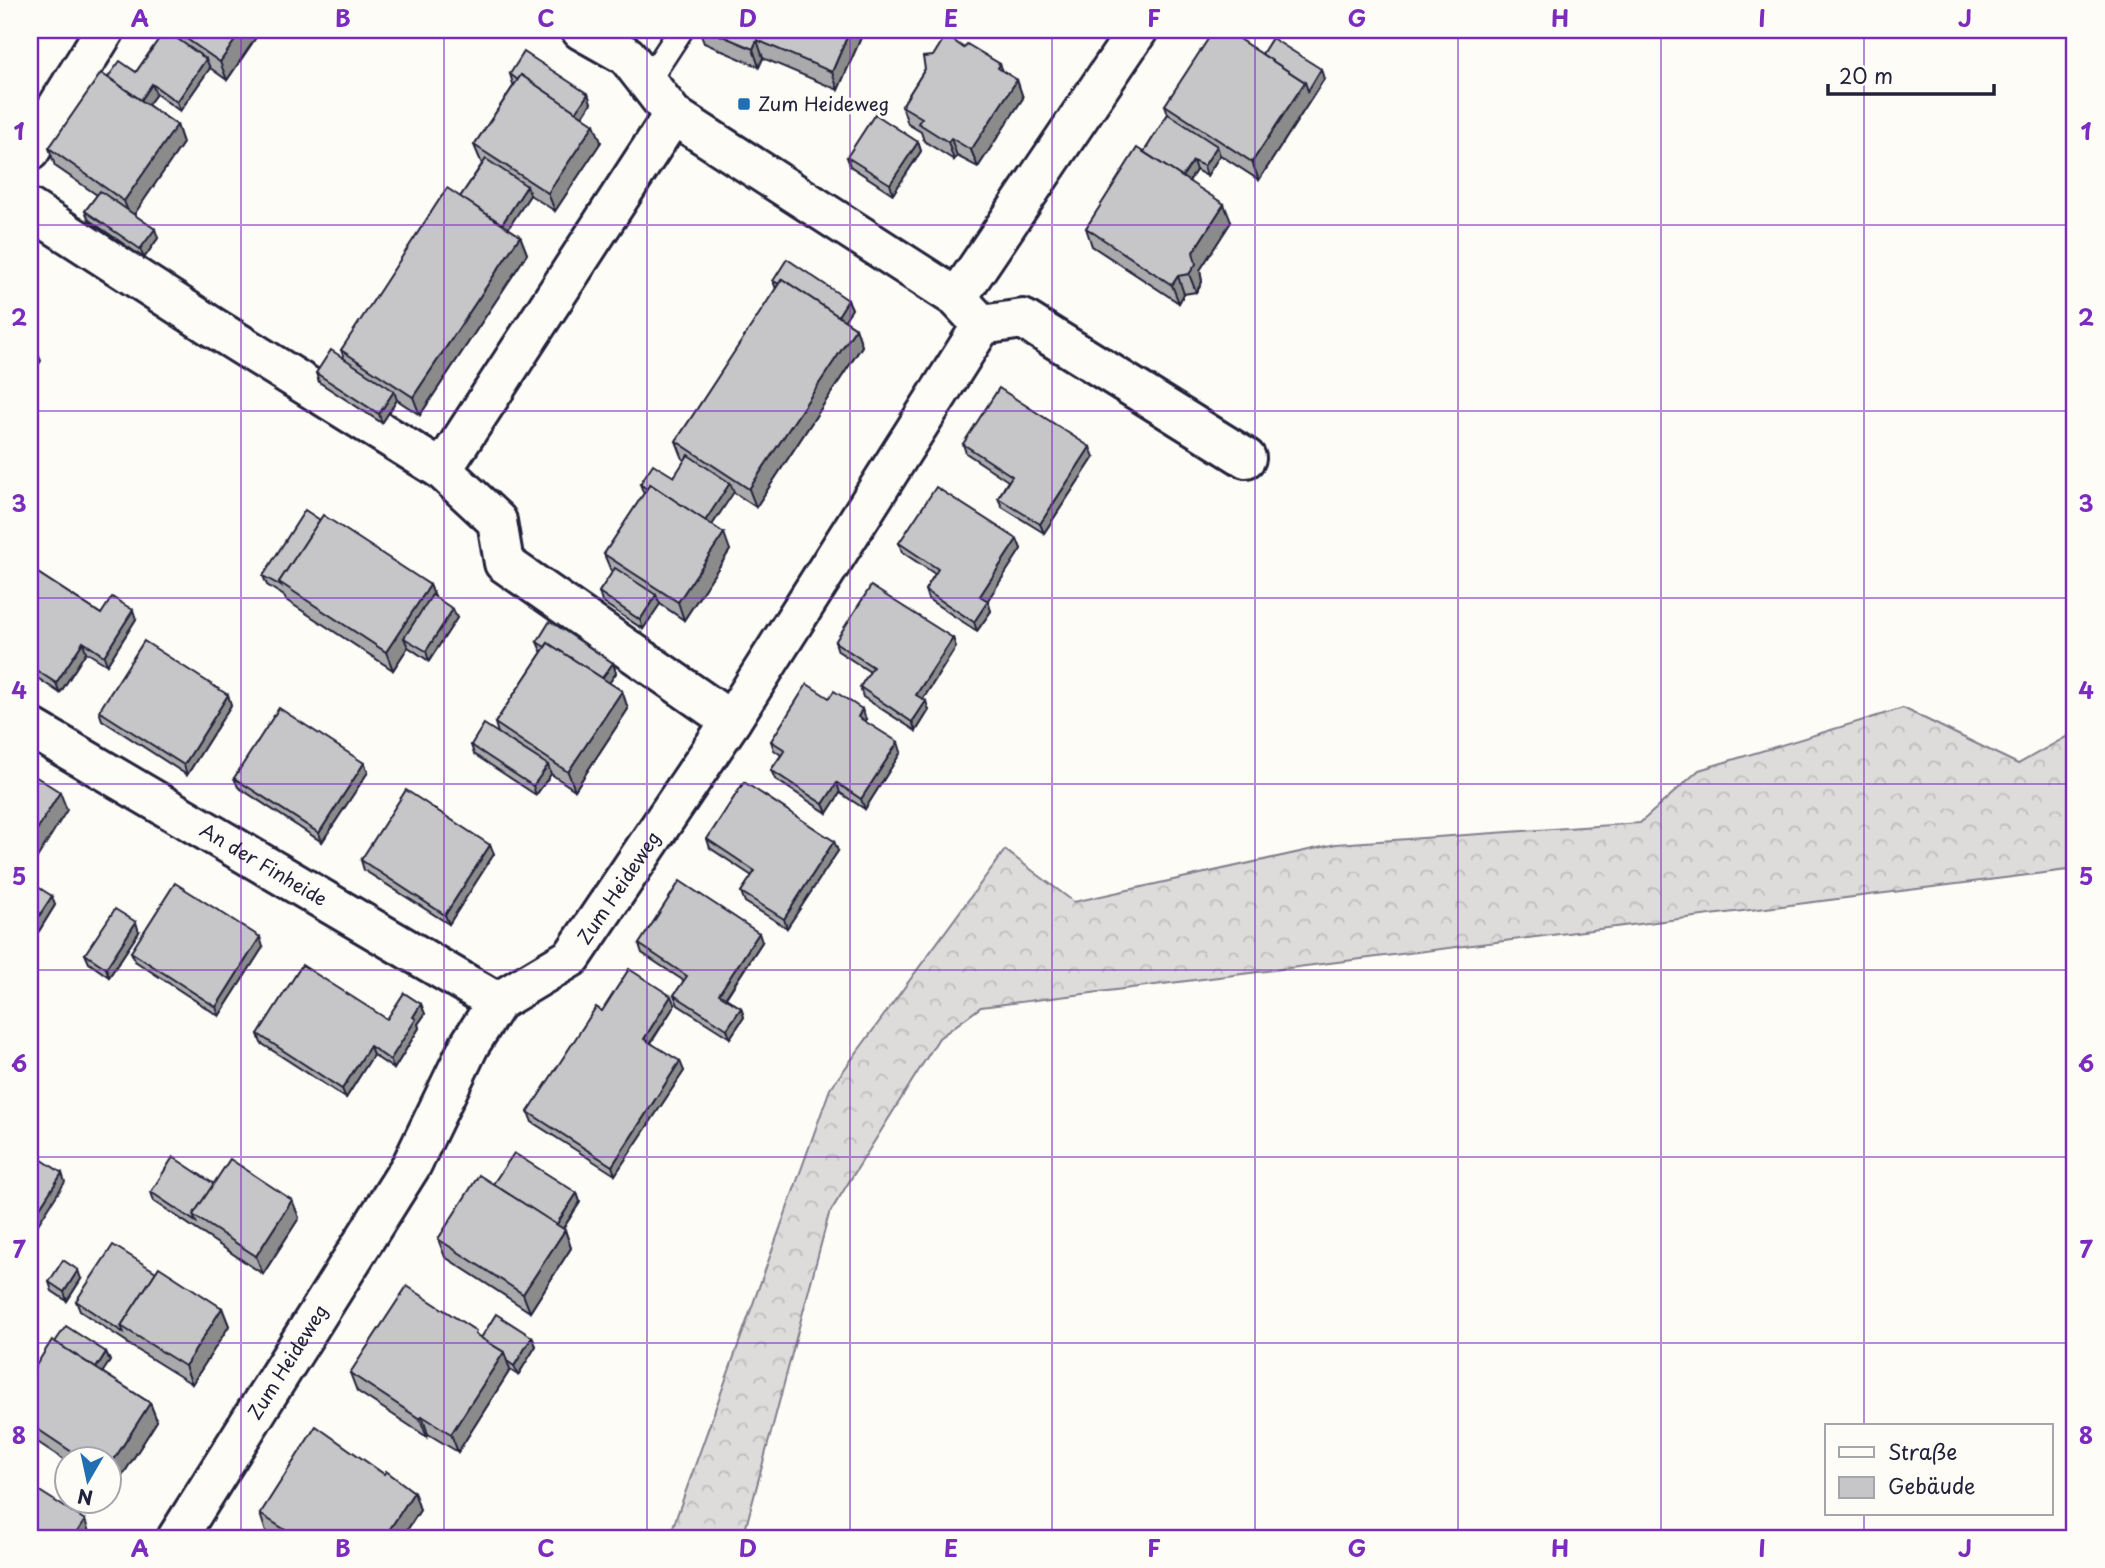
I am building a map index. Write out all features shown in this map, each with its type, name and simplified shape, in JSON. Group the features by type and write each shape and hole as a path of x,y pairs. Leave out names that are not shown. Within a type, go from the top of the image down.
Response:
{"street":[{"path":"30,151 105,30"},
{"path":"581,30 626,56 673,115 970,312 1023,318 1246,458"},
{"name":"Zum Heideweg","path":"177,1538 412,1164 470,1044 497,1002 572,957 731,721 1138,30"},
{"path":"442,470 673,115"},
{"path":"30,209 442,470 497,521 504,563 731,721"},
{"name":"An der Finheide","path":"30,727 497,1002"}],"lane":[{"path":"647,82 681,30"}],"green space":[{"path":"1903,708 2018,764 2075,732 2075,869 981,1007 939,1038 829,1214 743,1538 669,1538 830,1089 1005,850 1074,902 1336,844 1640,823 1699,770"}],"building":[{"path":"165,30 206,59 177,102 152,84 141,100 108,77 120,61 136,72"},
{"path":"174,30 242,30 220,62"},
{"path":"708,30 850,30 832,72 757,40 753,49"},
{"path":"1214,30 1225,30 1305,82 1252,162 1165,105"},
{"path":"946,35 964,48 967,44 1000,64 998,68 1017,80 971,150 951,138 948,142 918,123 922,118 902,106 925,69 923,57 933,56"},
{"path":"1272,38 1321,69 1308,91 1305,82 1262,54"},
{"path":"524,52 588,94 576,112 521,75 518,80 510,74"},
{"path":"101,73 177,125 124,201 49,148"},
{"path":"521,75 594,124 548,193 474,145"},
{"path":"875,114 918,142 890,184 847,157"},
{"path":"1168,114 1217,146 1204,166 1193,161 1182,177 1144,152"},
{"path":"1137,148 1224,204 1193,252 1196,264 1189,274 1178,276 1172,285 1086,228"},
{"path":"486,159 527,186 502,224 460,197"},
{"path":"447,188 520,236 413,397 341,350"},
{"path":"100,191 155,229 140,249 85,211"},
{"path":"787,259 848,300 838,316 782,279 779,284 773,281"},
{"path":"782,279 856,328 749,489 676,441"},
{"path":"30,347 37,352 30,363"},
{"path":"331,350 394,391 379,414 316,373"},
{"path":"999,388 1090,447 1040,524 998,498 1012,476 963,444"},
{"path":"688,455 730,483 705,521 650,484 647,489 640,484 653,464 674,477"},
{"path":"650,484 724,533 678,602 604,554"},
{"path":"936,487 1017,539 980,596 988,601 974,622 925,590 938,569 899,543"},
{"path":"305,510 320,520 279,582 281,586 263,576"},
{"path":"323,515 430,585 386,652 279,582"},
{"path":"30,568 101,614 112,597 133,610 104,656 83,642 56,683 30,666"},
{"path":"615,568 656,595 640,620 599,592"},
{"path":"871,586 953,638 916,695 926,701 912,722 860,687 873,667 835,642"},
{"path":"432,595 453,609 426,651 404,638"},
{"path":"550,621 613,663 602,678 548,643 545,647 537,642"},
{"path":"144,641 228,695 184,765 99,711"},
{"path":"548,643 622,691 568,772 495,723"},
{"path":"807,684 829,698 834,691 862,709 858,717 898,742 861,799 837,783 823,804 771,770 785,750 771,741"},
{"path":"279,708 364,763 319,833 234,778"},
{"path":"484,724 548,765 533,786 471,745"},
{"path":"30,773 60,792 30,841"},
{"path":"744,782 834,841 784,919 741,892 755,871 707,839"},
{"path":"406,790 490,845 445,915 361,860"},
{"path":"680,881 759,933 719,994 741,1008 727,1029 674,995 687,976 639,944"},
{"path":"30,882 52,896 35,922 30,918"},
{"path":"175,883 260,937 216,1007 131,952"},
{"path":"115,909 136,922 106,968 85,954"},
{"path":"302,965 387,1019 404,993 421,1004 413,1017 416,1019 390,1060 370,1046 342,1089 258,1034"},
{"path":"629,969 671,996 644,1039 680,1061 612,1166 528,1112 596,1007 602,1011"},
{"path":"30,1152 62,1173 30,1223"},
{"path":"514,1153 577,1193 556,1225 493,1184"},
{"path":"173,1157 214,1184 193,1215 196,1222 151,1192"},
{"path":"230,1159 292,1200 256,1256 193,1215"},
{"path":"479,1175 565,1230 523,1294 438,1239"},
{"path":"113,1245 156,1272 121,1326 124,1333 76,1301"},
{"path":"63,1260 78,1270 64,1292 49,1282"},
{"path":"159,1267 222,1308 185,1366 121,1326"},
{"path":"407,1286 504,1352 451,1434 422,1416 420,1419 350,1373"},
{"path":"496,1314 532,1337 514,1366 507,1361 504,1352 481,1338"},
{"path":"66,1326 106,1352 96,1368 55,1342"},
{"path":"52,1340 150,1403 122,1447 63,1446 30,1424 30,1375"},
{"path":"316,1426 414,1492 384,1538 298,1538 260,1514"},
{"path":"30,1485 52,1499 52,1516 79,1516 85,1520 73,1538 30,1538"}],"place":[{"name":"Zum Heideweg","path":"744,104"}]}
